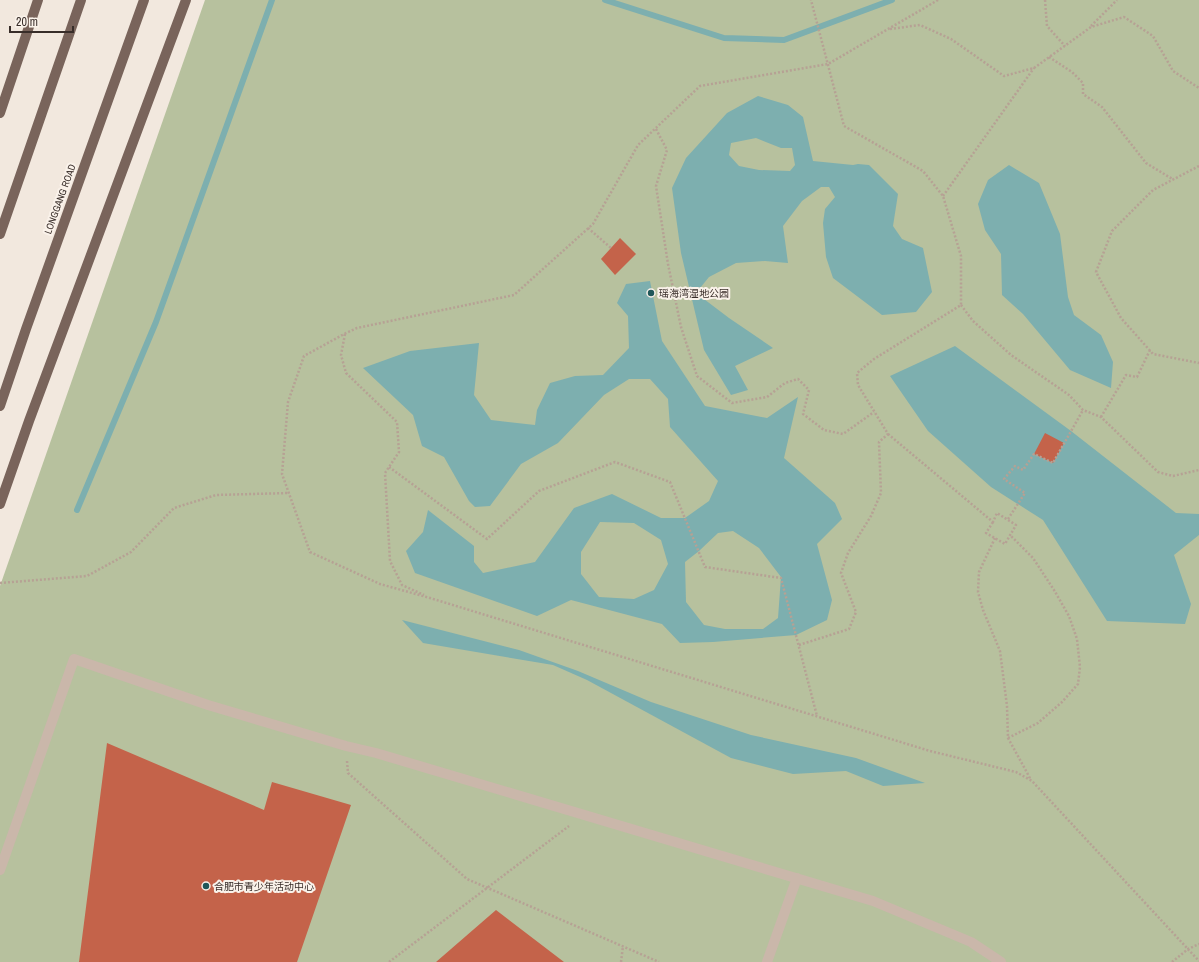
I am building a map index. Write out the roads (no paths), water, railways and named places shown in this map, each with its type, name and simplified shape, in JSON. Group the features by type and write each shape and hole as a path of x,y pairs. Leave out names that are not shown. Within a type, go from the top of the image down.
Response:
{"main road":[{"path":"0,113 38,0"},
{"path":"0,234 81,0"},
{"name":"LONGGANG ROAD","path":"0,406 26,329 144,0"},
{"path":"0,504 186,0"}],"lane":[{"path":"0,870 74,659 208,705 346,746 376,753 873,901 971,942 1001,962"},
{"path":"768,962 797,878"}],"water":[{"path":"758,96 788,105 803,117 813,161 869,165 898,194 893,226 902,239 923,248 932,292 916,312 882,315 833,278 826,257 823,223 825,209 835,197 829,187 821,187 802,201 783,226 788,263 765,261 736,263 709,277 696,293 773,348 735,366 748,390 731,395 704,350 681,253 672,188 686,158 727,113","holes":["756,138 781,148 792,148 795,165 790,171 759,170 739,166 729,155 731,143"]},
{"path":"1009,165 1039,183 1060,234 1068,297 1074,315 1101,335 1113,362 1111,388 1070,370 1023,314 1002,295 1001,254 985,230 978,204 988,180"},
{"path":"650,281 662,341 705,406 767,418 798,397 784,458 835,503 842,519 817,544 832,600 827,620 796,635 713,642 680,643 662,624 571,600 537,616 415,573 406,551 423,532 428,510 474,546 474,562 483,573 535,562 574,508 612,494 661,518 685,518 709,501 718,481 670,427 668,399 650,379 629,379 604,395 558,443 521,464 490,506 475,507 469,501 444,457 422,446 413,415 363,368 410,351 479,343 474,395 491,420 535,425 537,410 550,383 575,376 603,375 629,348 628,316 617,303 626,284","holes":["600,522 634,523 661,540 668,564 654,590 634,599 599,597 581,574 581,552","733,531 759,548 781,577 778,618 763,629 725,629 704,625 686,602 685,562 718,533"]},
{"path":"955,346 1071,431 1176,513 1199,514 1199,535 1174,555 1191,604 1185,624 1107,621 1043,520 991,487 928,431 890,376"},
{"path":"402,620 519,650 578,671 651,702 751,735 856,758 925,783 883,786 846,771 793,774 731,758 587,680 553,665 423,643"}],"waterway":[{"path":"77,510 156,322 272,0"},
{"path":"605,0 724,38 784,40 892,0"}],"place":[{"name":"瑶海湾湿地公园","path":"651,293"},
{"name":"合肥市青少年活动中心","path":"206,886"}]}
